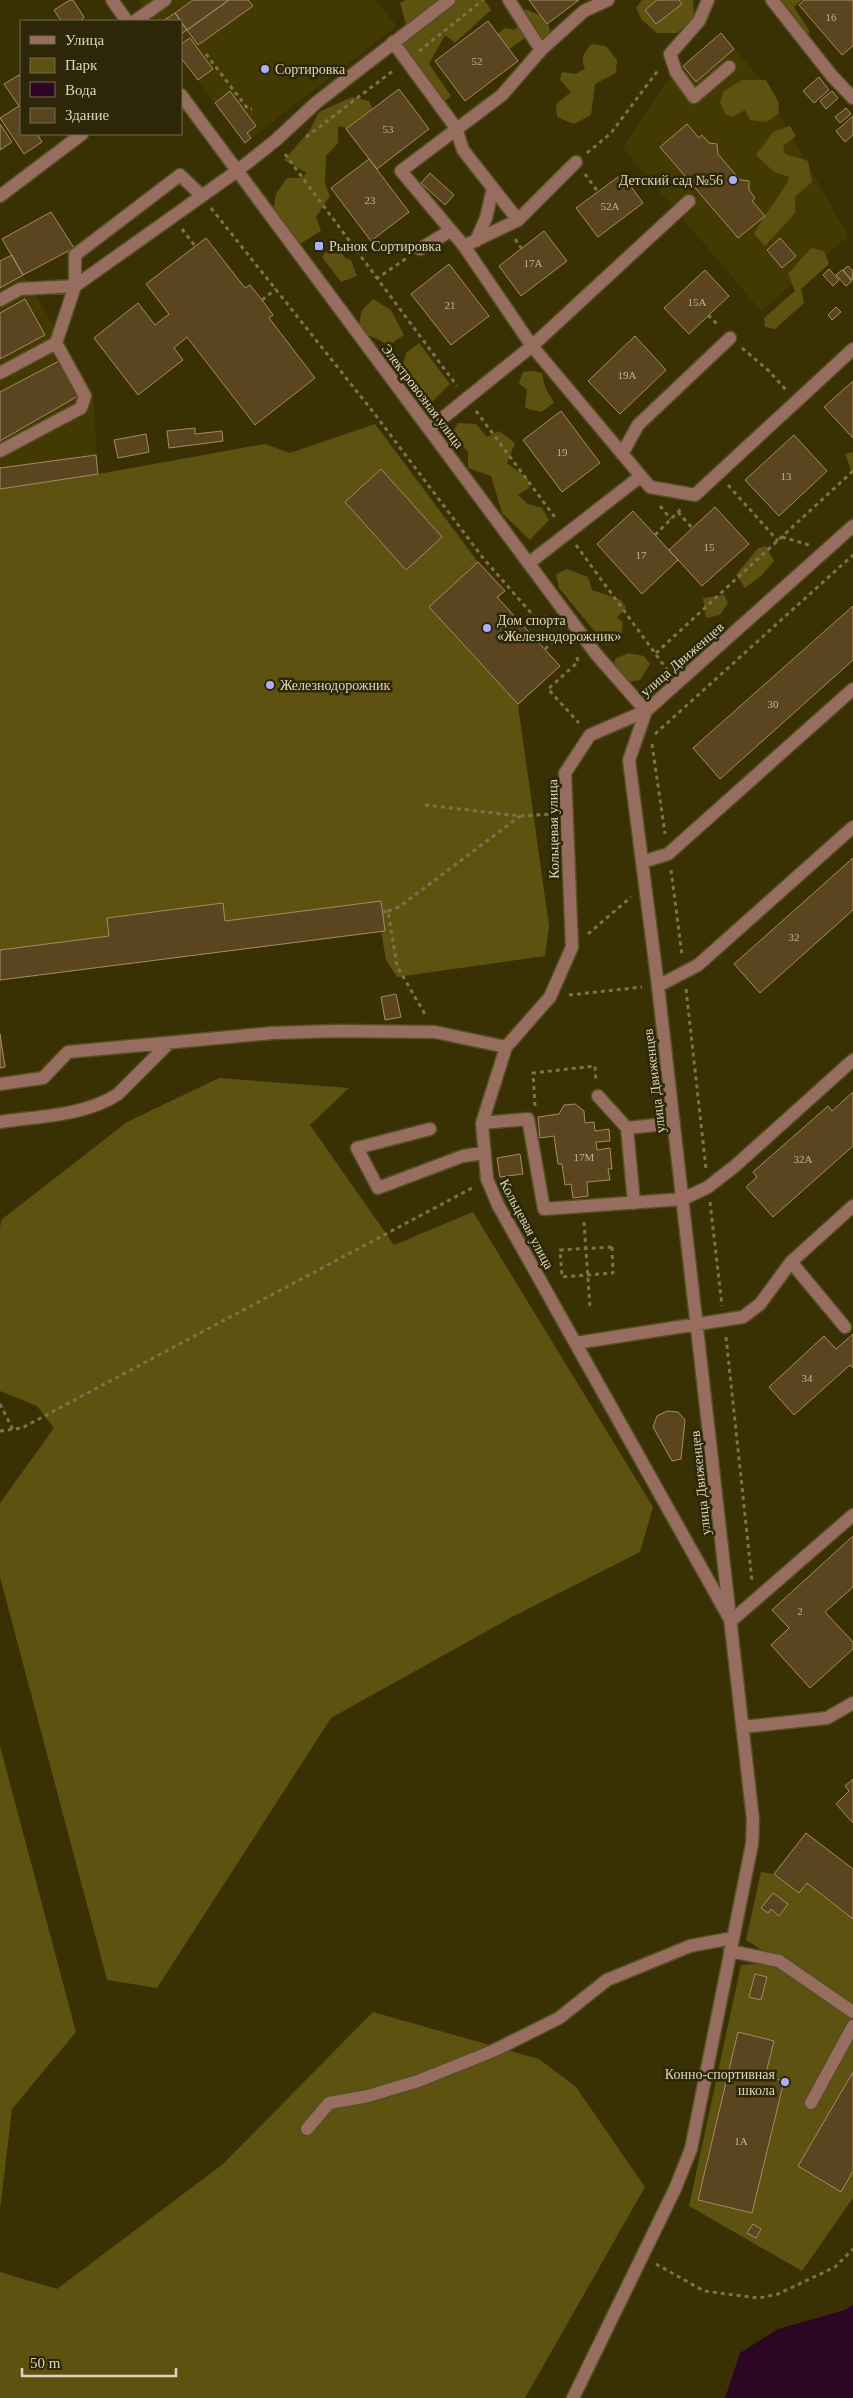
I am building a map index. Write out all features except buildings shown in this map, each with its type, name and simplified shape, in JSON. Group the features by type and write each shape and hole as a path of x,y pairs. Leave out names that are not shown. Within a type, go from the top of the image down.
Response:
{"street":[{"path":"112,0 126,20"},
{"path":"136,20 166,0"},
{"path":"0,300 20,290 75,286 237,171 276,140 317,102 449,0"},
{"path":"509,0 541,50"},
{"path":"608,0 584,11 541,50 502,95 401,171 450,231 470,244 532,346 650,486 696,495 853,349"},
{"path":"708,0 699,21 670,54 676,72 694,97 729,67"},
{"path":"772,0 832,76 853,98"},
{"path":"393,42 456,128 463,150 518,220"},
{"name":"Электровозная улица","path":"182,97 596,654 646,710"},
{"path":"0,196 81,135"},
{"path":"470,244 518,220 576,162"},
{"path":"0,373 56,343 75,286 75,255 180,175 202,196"},
{"path":"470,244 486,218 493,188"},
{"path":"429,429 532,346 689,201"},
{"path":"420,249 450,231"},
{"path":"622,454 638,425 730,338"},
{"path":"0,450 81,408 85,396 56,343"},
{"path":"529,562 641,476"},
{"name":"улица Движенцев","path":"573,2398 675,2189 690,2148 752,1844 753,1820 683,1199 629,760 646,710 853,526"},
{"path":"642,862 668,854 853,689"},
{"path":"590,735 646,710"},
{"name":"Кольцевая улица","path":"590,735 565,773 565,813 572,947 550,996 506,1047 482,1123 483,1153 487,1180 498,1205 731,1621"},
{"path":"658,986 698,965 853,826"},
{"path":"0,1084 42,1078 68,1052 272,1033 435,1032 506,1047"},
{"path":"0,1122 88,1109 108,1101 118,1094 169,1043"},
{"path":"482,1123 528,1120 544,1209 683,1199 708,1187 735,1166 853,1060"},
{"path":"598,1096 627,1128 634,1202"},
{"path":"627,1128 674,1123"},
{"path":"430,1129 357,1148 378,1188 463,1156 483,1153"},
{"path":"576,1344 743,1317 760,1304 791,1262 853,1206"},
{"path":"791,1262 845,1327"},
{"path":"731,1621 853,1515"},
{"path":"744,1727 827,1718 853,1704"},
{"path":"307,2129 329,2103 368,2096 418,2081 493,2051 559,2018 607,1980 690,1946 732,1938"},
{"path":"730,1951 779,1961 853,2012"},
{"path":"812,2103 853,2026"}],"path":[{"path":"300,142 483,0"},
{"path":"206,54 248,109 252,109"},
{"path":"598,192 576,162 611,133 670,54"},
{"path":"285,153 292,147"},
{"path":"202,196 374,413 483,558 539,622 547,616 552,622"},
{"path":"172,217 195,246"},
{"path":"376,279 420,249"},
{"path":"262,300 276,289"},
{"path":"708,315 730,338 769,371 796,402"},
{"path":"656,653 853,471"},
{"path":"718,474 778,541"},
{"path":"655,535 696,495"},
{"path":"678,512 692,528"},
{"path":"782,537 826,550"},
{"path":"754,1601 684,972 651,738 853,555"},
{"path":"557,628 567,639"},
{"path":"545,649 562,634"},
{"path":"575,650 578,662 548,689 590,735"},
{"path":"425,806 520,816 565,813"},
{"path":"382,912 399,907 520,816"},
{"path":"572,947 645,885"},
{"path":"388,911 397,966 435,1032"},
{"path":"550,996 658,986"},
{"path":"528,1120 536,1108 533,1073 594,1066 598,1096"},
{"path":"0,1431 22,1428 487,1180"},
{"path":"583,1206 590,1307"},
{"path":"612,1247 614,1273 588,1275 562,1277 560,1250 612,1247"},
{"path":"0,1404 13,1430"},
{"path":"655,2264 704,2291 759,2298 778,2294 835,2267 853,2248"}],"shaded area":[{"name":"Сортировка","path":"139,0 375,0 397,26 245,143 182,59 182,20 153,20"},
{"name":"Детский сад №56","path":"721,33 758,76 848,236 761,311 623,148 667,82"},
{"path":"12,255 93,393 98,474 0,489 0,261"}],"green space":[{"path":"405,0 485,0 491,10 455,43 445,35 429,64 451,96 441,105 427,95 414,60 396,52 406,25 400,3"},
{"path":"642,0 693,0 694,18 677,33 657,33 642,20 636,8"},
{"path":"774,0 802,0 794,7 810,32 803,38 793,37"},
{"path":"525,9 547,18 550,31 539,45 527,37 509,49 500,46 495,36 505,28 515,30"},
{"path":"592,44 606,46 617,60 616,73 595,84 591,115 574,124 557,117 556,104 571,92 560,80 562,72 575,74 585,69 584,55"},
{"path":"742,80 766,80 779,103 778,114 766,122 750,120 745,110 732,117 725,114 720,102 724,91"},
{"path":"352,97 369,101 374,112 350,129 338,126 338,143 326,156 325,184 330,196 316,217 321,231 295,247 273,211 276,194 287,178 301,178 307,173 284,160 310,130 319,112"},
{"path":"790,126 796,136 783,146 785,154 808,161 812,182 795,197 795,213 765,246 754,234 790,177 774,172 756,155 773,132"},
{"path":"331,246 337,246 345,258 351,260 357,276 341,282 322,257"},
{"path":"811,248 824,251 829,264 801,289 804,303 775,329 765,327 764,318 795,291 788,274"},
{"path":"373,299 391,310 404,335 388,346 358,329 362,310"},
{"path":"419,343 450,384 432,402 403,365 406,353"},
{"path":"533,371 542,373 545,387 554,403 541,412 525,408 527,390 519,383 523,372"},
{"path":"458,423 476,424 487,437 499,431 515,443 507,463 528,479 529,488 518,495 528,504 542,508 549,520 530,540 502,513 491,476 468,468 468,452 452,434"},
{"name":"Железнодорожник","path":"375,424 478,562 505,591 498,598 560,666 518,705 549,926 545,956 397,977 386,960 381,931 0,980 0,489 98,474 265,444 290,453"},
{"path":"853,452 853,472 852,472 845,454"},
{"path":"766,546 774,561 762,575 745,588 736,575 758,548"},
{"path":"567,569 588,577 592,590 621,600 626,607 617,618 623,622 621,637 606,645 559,588 556,574"},
{"path":"724,595 728,603 720,615 706,618 703,598"},
{"path":"628,653 644,656 650,664 640,680 623,683 614,674 615,659"},
{"path":"219,1078 349,1088 310,1125 394,1245 473,1212 653,1507 640,1552 514,1616 331,1718 157,1988 107,1980 0,1577 0,1503 54,1428 37,1406 0,1391 0,1229 1,1220 127,1122"},
{"path":"0,1746 76,2032 12,2109 0,2210"},
{"name":"Конно-спортивная школа","path":"806,1833 853,1869 853,2198 802,2271 689,2206 741,1965 756,1964 760,1949 746,1940 761,1872 774,1874"},
{"path":"373,2012 539,2059 576,2087 645,2187 525,2398 0,2398 0,2272 57,2289 223,2164"}],"water":[{"path":"853,2305 853,2398 725,2398 740,2353 778,2329 845,2310"}],"place":[{"name":"Сортировка","path":"265,69"},
{"name":"Детский сад №56","path":"733,180"},
{"name":"Рынок Сортировка","path":"319,246"},
{"name":"Дом спорта «Железнодорожник»","path":"487,628"},
{"name":"Железнодорожник","path":"270,685"},
{"name":"Конно-спортивная школа","path":"785,2082"}]}
